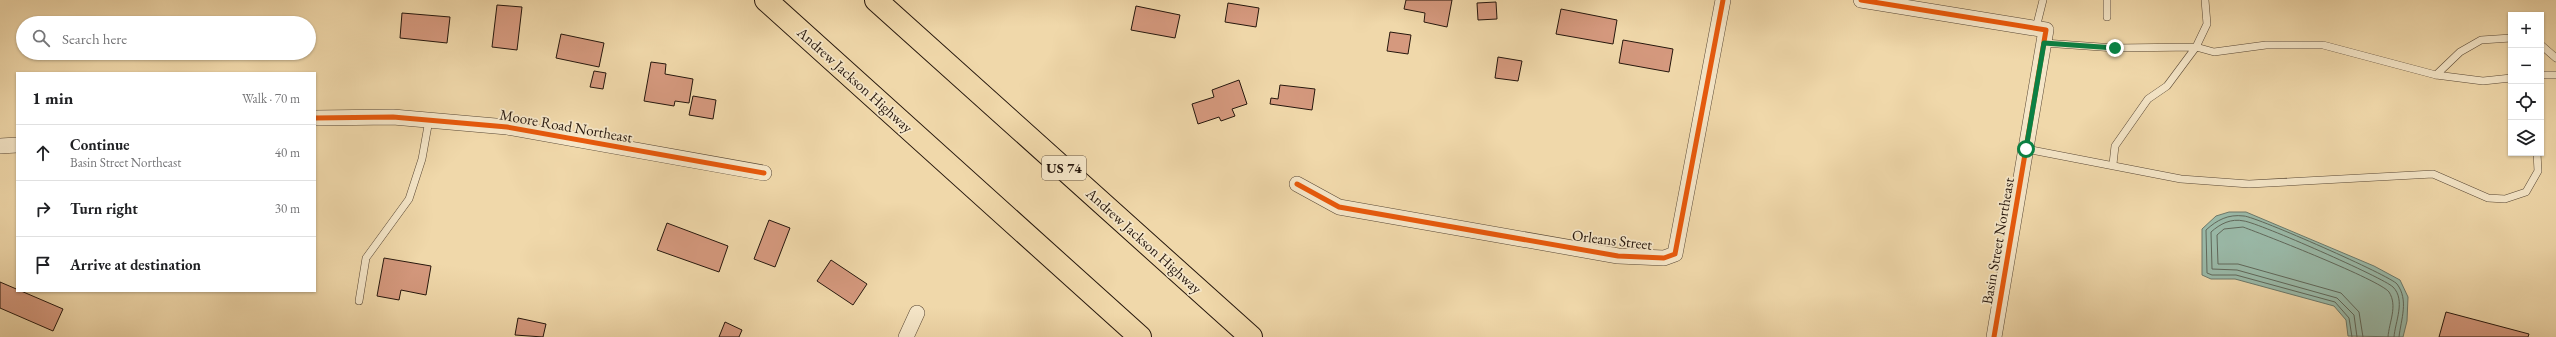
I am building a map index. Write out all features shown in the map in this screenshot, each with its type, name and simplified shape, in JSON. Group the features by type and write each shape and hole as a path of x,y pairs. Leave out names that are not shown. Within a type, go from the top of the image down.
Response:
{"highway":[{"name":"Andrew Jackson Highway","path":"766,0 1140,337"},
{"name":"Andrew Jackson Highway","path":"876,0 1251,337"}],"street":[{"name":"Orleans Street","path":"1297,184 1339,207 1618,256 1664,258 1675,254 1723,0"},
{"path":"1861,0 2042,34"},
{"name":"Basin Street Northeast","path":"1994,337 2026,149 2042,34"},
{"name":"Moore Road Northeast","path":"316,118 393,117 507,128 764,173"},
{"path":"0,146 16,145"},
{"path":"906,337 917,313"}],"lane":[{"path":"2043,0 2042,34 2115,48 2196,47 2214,52 2266,45 2323,45 2436,75 2483,81 2508,78"},
{"path":"2107,0 2107,17"},
{"path":"2113,164 2115,146 2148,99 2167,86 2196,47 2207,24 2205,0"},
{"path":"2436,75 2460,52 2480,40 2508,38"},
{"path":"2544,48 2556,58"},
{"path":"2544,75 2556,76"},
{"path":"359,301 366,258 409,199 422,159 429,120"},
{"path":"2026,149 2113,164 2181,178 2249,184 2433,174 2452,180 2488,198 2505,199 2526,192 2538,171 2537,156"}],"water":[{"path":"2229,212 2246,212 2374,266 2400,280 2408,297 2407,321 2403,337 2348,336 2346,320 2334,306 2235,279 2211,279 2202,275 2202,229 2216,216"}],"building":[{"path":"1406,0 1452,0 1447,27 1424,22 1425,13 1404,9"},
{"path":"1496,2 1497,19 1478,20 1477,3"},
{"path":"1228,3 1259,8 1256,27 1225,22"},
{"path":"497,5 522,7 517,50 492,47"},
{"path":"1136,6 1180,15 1175,38 1131,30"},
{"path":"1561,9 1617,20 1613,44 1556,34"},
{"path":"402,13 450,17 447,43 400,38"},
{"path":"1390,32 1411,35 1408,54 1387,51"},
{"path":"561,34 604,43 599,67 556,58"},
{"path":"1623,40 1673,49 1669,72 1619,63"},
{"path":"1498,57 1522,61 1518,81 1495,78"},
{"path":"651,62 666,64 665,74 693,79 689,103 675,101 674,106 644,101"},
{"path":"594,71 606,73 603,89 590,87"},
{"path":"1239,80 1247,104 1232,109 1235,116 1221,121 1219,117 1198,124 1192,104 1214,97 1212,90"},
{"path":"1280,85 1315,89 1312,110 1270,104 1271,98 1278,99"},
{"path":"693,96 716,100 713,119 689,115"},
{"path":"769,220 790,228 775,267 754,259"},
{"path":"667,223 728,246 719,272 657,250"},
{"path":"384,258 431,266 426,295 401,290 399,300 377,296"},
{"path":"831,260 867,284 853,305 817,281"},
{"path":"0,282 16,289 16,292 23,292 63,309 53,331 0,308"},
{"path":"2446,312 2529,334 2528,337 2439,337"},
{"path":"518,318 546,324 543,337 515,335"},
{"path":"725,322 742,330 739,337 719,337"}],"cycle path":[{"path":"1297,184 1339,207 1618,256 1664,258 1675,254 1723,0"},
{"path":"1861,0 2046,30 1994,337"},
{"path":"316,118 393,117 507,127 764,173"}],"route":[{"path":"2026,149 2044,43 2115,48"}]}
